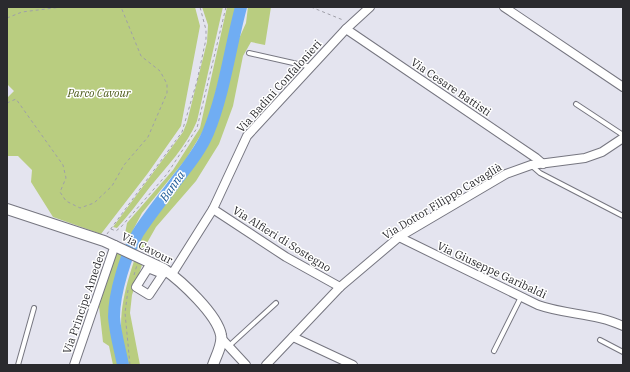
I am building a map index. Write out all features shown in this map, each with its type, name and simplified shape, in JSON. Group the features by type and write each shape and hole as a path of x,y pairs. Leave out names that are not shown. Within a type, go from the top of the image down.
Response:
{"street":[{"name":"Via Badini Confalonieri","path":"172,274 213,208 247,136 348,27 370,7"},
{"path":"504,7 623,87"},
{"name":"Via Cesare Battisti","path":"348,27 536,158 542,164"},
{"name":"Via Dottor Filippo Cavaglià","path":"266,365 340,287 399,237 495,179 531,165 588,157 602,152 622,139"},
{"name":"Via Alfieri di Sostegno","path":"213,208 286,257 340,287"},
{"name":"Via Cavour","path":"7,209 104,241 116,246 144,264 172,274 208,312 220,332 221,338"},
{"name":"Via Giuseppe Garibaldi","path":"399,237 521,297 549,309 592,315 623,326"},
{"name":"Via Principe Amedeo","path":"74,365 116,246"},
{"path":"293,337 353,365"},
{"path":"221,338 246,365"},
{"path":"213,365 221,338"}],"lane":[{"path":"249,53 311,67"},
{"path":"576,104 622,139"},
{"path":"531,165 540,173 623,216"},
{"path":"494,351 521,297"},
{"path":"228,347 276,303"},
{"path":"18,365 34,308"},
{"path":"600,340 623,352"}],"path":[{"path":"7,18 22,12 62,7"},
{"path":"7,103 16,99 63,164 66,178 60,192 66,201 80,208 94,203 112,186 124,165 148,137 167,93 167,84 160,71 141,56 121,7"},
{"path":"104,241 110,229 176,142 186,124 206,39 206,30 200,7"},
{"path":"110,229 116,231 125,223 167,174 195,132 201,118 226,7"},
{"path":"311,7 342,20 348,27"},
{"path":"133,277 144,264"},
{"path":"128,290 125,313 130,365"}],"green space":[{"name":"Parco Cavour","path":"7,7 195,7 200,26 181,126 148,173 101,234 53,217 31,182 32,170 18,156 7,156 7,98 14,91 7,84"},
{"path":"202,7 223,7 197,121 193,130 176,156 117,228 113,227 183,132 187,122 207,42 208,25"},
{"path":"227,7 237,7 208,123 186,159 142,213 133,230 131,244 124,239 127,223 173,170 200,128"},
{"path":"248,7 271,7 265,45 251,42 243,56 233,106 219,144 196,181 156,227 143,250 137,248 142,232 161,204 200,156 220,114 233,52 246,23"},
{"path":"117,252 124,256 109,310 121,365 113,365 109,346 103,342 99,306"},
{"path":"134,261 142,265 132,295 130,313 140,365 126,365 121,324 123,300"}],"waterway":[{"name":"Banna","path":"123,365 116,335 114,317 118,285 125,262 138,233 192,160 208,133 223,87 241,7"}]}
